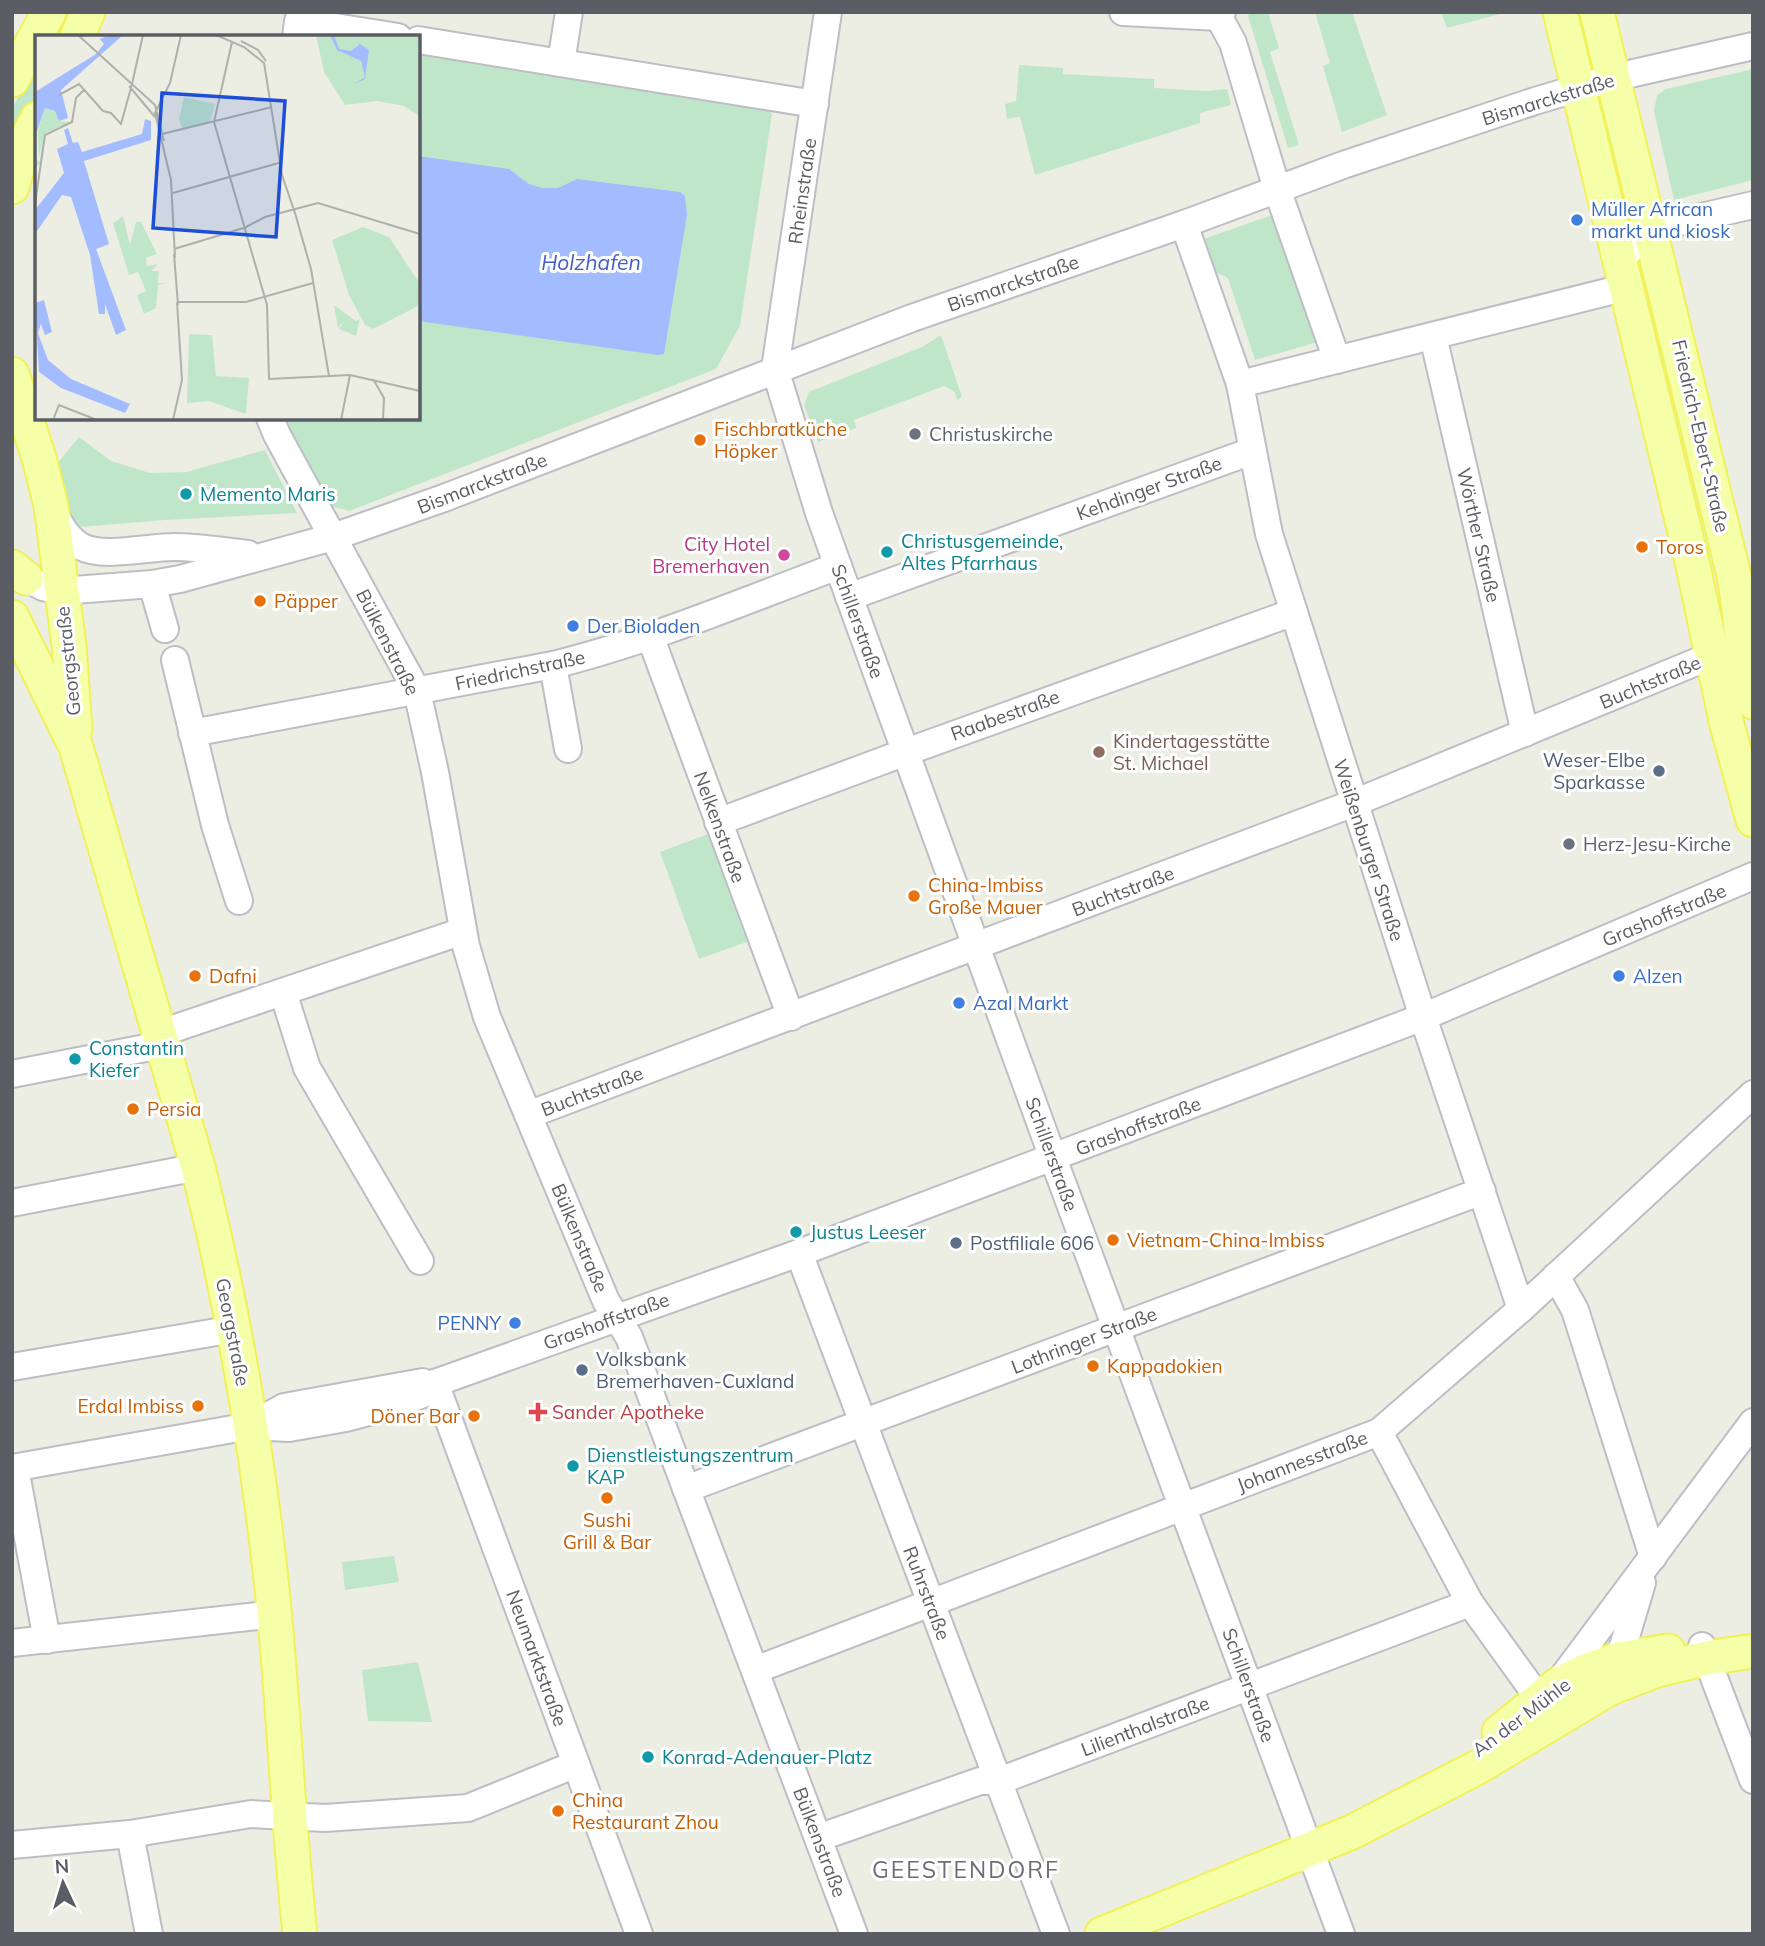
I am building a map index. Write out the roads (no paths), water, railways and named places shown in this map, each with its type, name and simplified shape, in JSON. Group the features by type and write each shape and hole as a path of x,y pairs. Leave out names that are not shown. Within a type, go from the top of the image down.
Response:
{"main road":[{"path":"36,35 49,12"},
{"path":"78,35 88,12"},
{"name":"Friedrich-Ebert-Straße","path":"1560,12 1624,275 1753,702"},
{"name":"Friedrich-Ebert-Straße","path":"1597,12 1741,608 1727,725 1753,820"},
{"path":"12,80 35,38"},
{"path":"12,187 24,144 35,123"},
{"name":"Georgstraße","path":"12,374 51,506 69,646 76,747"},
{"name":"Georgstraße","path":"12,617 76,747 198,1167 234,1329 275,1614 300,1934"},
{"name":"An der Mühle","path":"1310,1849 1460,1762 1549,1693 1615,1673 1657,1670 1753,1637"},
{"name":"An der Mühle","path":"1704,1652 1753,1651"},
{"name":"An der Mühle","path":"1111,1932 1352,1832 1478,1767 1615,1673"}],"street":[{"path":"561,63 569,12"},
{"name":"Rheinstraße","path":"775,369 828,12"},
{"path":"1123,12 1220,15 1233,43 1277,189 1337,360"},
{"path":"296,35 298,21 342,20 391,35"},
{"path":"420,40 815,104"},
{"name":"Bismarckstraße","path":"61,583 152,584 180,579 333,537 444,499 912,318 1277,189 1578,88 1753,46"},
{"path":"1240,384 1433,336 1624,275 1638,238 1649,229 1753,205"},
{"name":"Weißenburger Straße","path":"1184,224 1240,384 1269,534 1423,1017 1521,1309"},
{"name":"Wörther Straße","path":"1433,336 1525,733"},
{"name":"Schillerstraße","path":"775,369 819,513 905,752 1341,1934"},
{"name":"Bülkenstraße","path":"271,420 276,435 417,691 435,772 463,931 487,1017 606,1301 629,1337 854,1934"},
{"name":"Kehdinger Straße","path":"849,597 1252,451"},
{"name":"Bismarckstraße","path":"51,506 62,529 84,548 111,550 172,547 248,554"},
{"name":"Bismarckstraße","path":"17,576 43,587 130,569 282,552"},
{"name":"Friedrichstraße","path":"192,733 553,665 650,636 838,566"},
{"path":"152,584 165,629"},
{"name":"Raabestraße","path":"718,822 1294,612"},
{"name":"Nelkenstraße","path":"650,636 791,1017"},
{"name":"Buchtstraße","path":"528,1115 1354,803 1736,648"},
{"path":"175,660 215,825 239,901"},
{"path":"553,665 568,749"},
{"name":"Grashoffstraße","path":"13,1468 250,1426 284,1407 416,1382 435,1383 799,1253 1423,1017 1753,876"},
{"path":"12,1074 159,1040 282,992 463,931"},
{"path":"282,992 307,1068 420,1261"},
{"name":"Johannesstraße","path":"755,1670 1379,1432 1521,1309 1753,1094"},
{"path":"12,1203 198,1167"},
{"name":"Lothringer Straße","path":"686,1489 1482,1191"},
{"name":"Ruhrstraße","path":"799,1253 1056,1934"},
{"path":"1556,1276 1575,1310 1651,1561 1615,1673"},
{"path":"12,1367 234,1329"},
{"name":"Neumarktstraße","path":"435,1383 639,1934"},
{"path":"1379,1432 1470,1603 1549,1693 1651,1561 1753,1422"},
{"path":"13,1468 47,1640"},
{"name":"Lilienthalstraße","path":"818,1838 980,1780 999,1781 1470,1603"},
{"path":"12,1643 275,1614"},
{"path":"1704,1652 1753,1780"},
{"path":"12,1845 130,1834 251,1814 325,1818 468,1808 576,1764"},
{"path":"130,1834 149,1934"}],"water":[{"name":"Holzhafen","path":"420,156 509,169 529,184 542,188 558,188 577,179 680,192 685,196 687,215 664,354 420,321"}],"place":[{"name":"Müller African markt und kiosk","path":"1577,220"},
{"name":"Christuskirche","path":"915,434"},
{"name":"Fischbratküche Höpker","path":"700,440"},
{"name":"Memento Maris","path":"186,494"},
{"name":"Toros","path":"1642,547"},
{"name":"Christusgemeinde, Altes Pfarrhaus","path":"887,552"},
{"name":"City Hotel Bremerhaven","path":"784,555"},
{"name":"Päpper","path":"260,601"},
{"name":"Der Bioladen","path":"573,626"},
{"name":"Kindertagesstätte St. Michael","path":"1099,752"},
{"name":"Weser-Elbe Sparkasse","path":"1659,771"},
{"name":"Herz-Jesu-Kirche","path":"1569,844"},
{"name":"China-Imbiss Große Mauer","path":"914,896"},
{"name":"Dafni","path":"195,976"},
{"name":"Alzen","path":"1619,976"},
{"name":"Azal Markt","path":"959,1003"},
{"name":"Constantin Kiefer","path":"75,1059"},
{"name":"Persia","path":"133,1109"},
{"name":"Justus Leeser","path":"796,1232"},
{"name":"Vietnam-China-Imbiss","path":"1113,1240"},
{"name":"Postfiliale 606","path":"956,1243"},
{"name":"PENNY","path":"515,1323"},
{"name":"Kappadokien","path":"1093,1366"},
{"name":"Volksbank Bremerhaven-Cuxland","path":"582,1370"},
{"name":"Erdal Imbiss","path":"198,1406"},
{"name":"Sander Apotheke","path":"538,1412"},
{"name":"Döner Bar","path":"474,1416"},
{"name":"Dienstleistungszentrum KAP","path":"573,1466"},
{"name":"Sushi Grill & Bar","path":"607,1498"},
{"name":"Konrad-Adenauer-Platz","path":"648,1757"},
{"name":"China Restaurant Zhou","path":"558,1811"}],"district":[{"name":"GEESTENDORF","path":"966,1870"}]}
